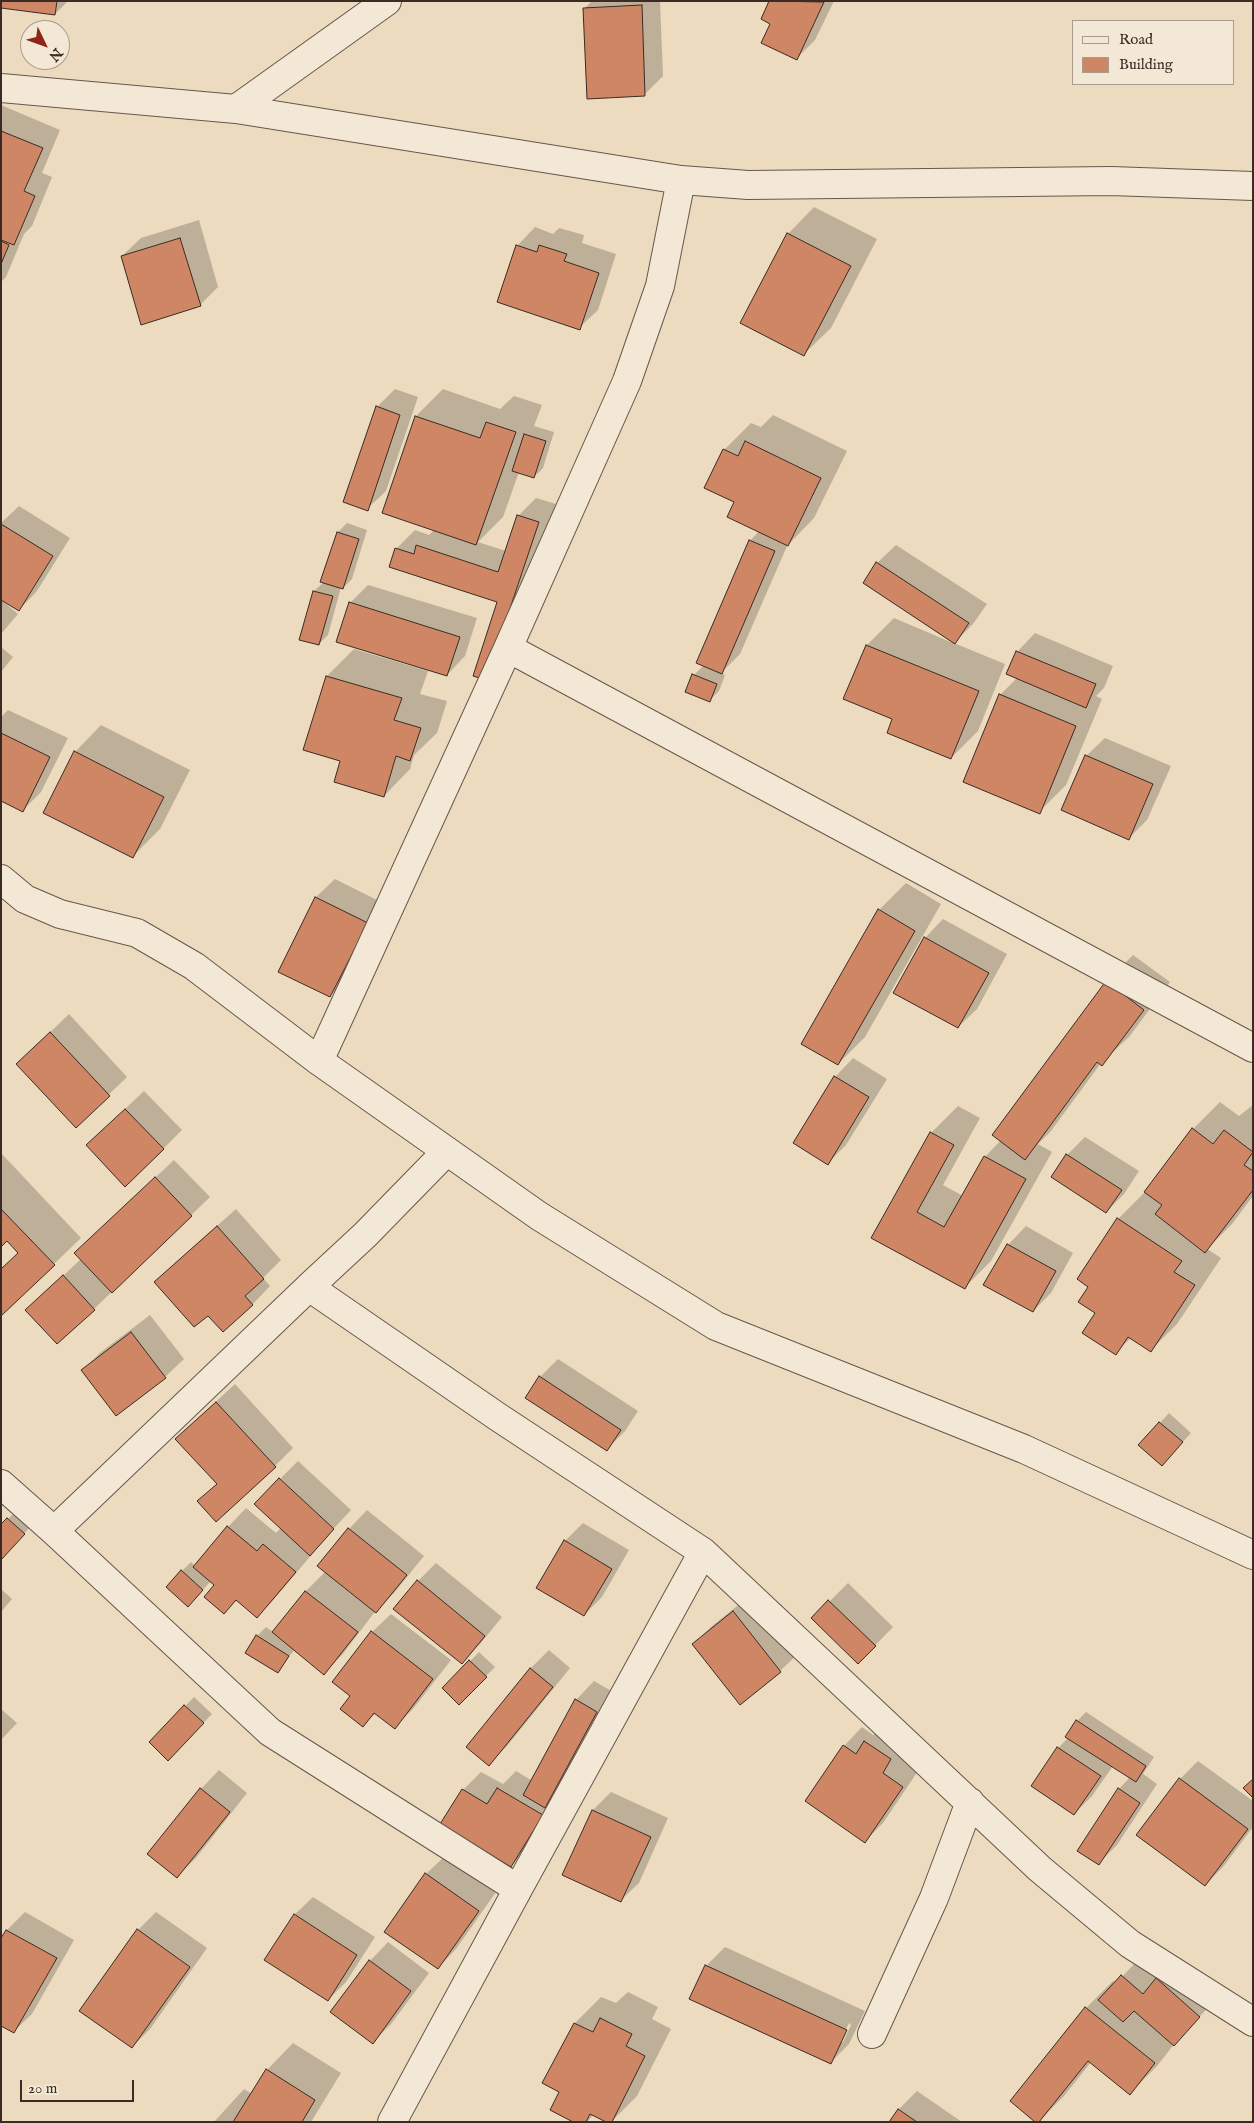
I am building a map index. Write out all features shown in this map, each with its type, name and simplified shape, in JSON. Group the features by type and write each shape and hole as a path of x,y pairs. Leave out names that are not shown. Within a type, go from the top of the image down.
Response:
{"street":[{"path":"236,109 387,1"},
{"path":"1,88 236,109 681,180 748,185 1111,181 1253,186"},
{"path":"319,1061 508,648 627,381 660,286 681,180"},
{"path":"508,648 1253,1048"},
{"path":"1,879 25,899 60,914 137,933 194,966 319,1061 538,1216 716,1326 1024,1449 1253,1555"},
{"path":"54,1531 365,1235 447,1151"},
{"path":"309,1287 498,1417 703,1552 1040,1869 1130,1944 1253,2022"},
{"path":"1,1484 270,1732 518,1889"},
{"path":"401,2119 518,1889 703,1552"},
{"path":"872,2034 934,1898 970,1802"}],"building":[{"path":"1,1 57,1 55,15 1,8"},
{"path":"769,1 824,2 797,60 761,43 770,24 761,19"},
{"path":"642,5 645,96 587,99 583,8"},
{"path":"1,131 43,148 24,191 35,196 14,245 1,240"},
{"path":"787,233 851,266 804,356 740,323"},
{"path":"180,238 201,306 141,325 121,256"},
{"path":"1,241 9,245 1,264"},
{"path":"516,245 537,252 539,245 567,254 564,261 599,273 580,330 497,302"},
{"path":"376,406 400,415 368,511 343,502"},
{"path":"415,416 480,438 486,422 516,432 476,545 382,513"},
{"path":"524,434 546,441 534,478 512,471"},
{"path":"745,441 821,478 788,546 727,517 734,502 704,488 723,449 738,456"},
{"path":"517,515 539,522 486,680 473,676 497,602 389,567 395,548 414,554 416,545 498,572"},
{"path":"1,524 53,556 19,611 1,600"},
{"path":"337,532 359,539 343,589 320,582"},
{"path":"749,540 775,551 722,674 696,663"},
{"path":"876,562 969,623 955,644 863,583"},
{"path":"313,591 333,596 319,645 299,640"},
{"path":"349,602 460,637 447,676 336,642"},
{"path":"866,645 979,691 951,759 887,733 892,719 843,699"},
{"path":"1016,651 1096,684 1086,708 1006,674"},
{"path":"692,674 717,684 710,702 685,692"},
{"path":"326,676 402,698 394,720 421,728 410,761 396,756 384,797 334,782 340,761 303,750"},
{"path":"999,694 1076,726 1040,814 963,782"},
{"path":"1,733 50,757 23,812 1,801"},
{"path":"74,751 164,797 133,858 43,813"},
{"path":"1085,755 1153,784 1129,840 1061,810"},
{"path":"315,897 368,923 330,997 278,972"},
{"path":"878,909 915,931 838,1065 801,1044"},
{"path":"924,937 989,973 958,1028 893,993"},
{"path":"1106,981 1144,1010 1102,1066 1097,1062 1025,1160 992,1135"},
{"path":"50,1032 110,1096 76,1128 16,1064"},
{"path":"834,1076 869,1097 828,1165 793,1143"},
{"path":"125,1109 164,1149 125,1187 86,1145"},
{"path":"1192,1128 1213,1144 1224,1130 1253,1152 1244,1165 1253,1171 1253,1190 1205,1253 1155,1214 1162,1205 1144,1192"},
{"path":"930,1132 954,1145 917,1212 944,1227 984,1156 1026,1179 965,1289 871,1238"},
{"path":"1066,1154 1122,1190 1106,1213 1051,1177"},
{"path":"155,1177 192,1216 112,1293 74,1253"},
{"path":"1,1209 55,1265 1,1316 1,1269 18,1253 7,1241 1,1247"},
{"path":"1117,1218 1182,1261 1174,1272 1195,1285 1151,1352 1128,1337 1116,1355 1082,1333 1095,1313 1078,1302 1088,1287 1077,1279"},
{"path":"217,1226 264,1279 245,1296 253,1305 223,1332 208,1316 194,1327 154,1282"},
{"path":"1007,1244 1056,1271 1033,1312 983,1285"},
{"path":"63,1275 95,1310 57,1344 25,1310"},
{"path":"131,1332 166,1378 116,1416 81,1370"},
{"path":"539,1376 621,1430 607,1451 525,1398"},
{"path":"216,1402 276,1467 216,1522 197,1501 217,1484 175,1439"},
{"path":"1159,1422 1183,1442 1162,1466 1138,1445"},
{"path":"279,1478 334,1529 310,1556 254,1504"},
{"path":"7,1518 25,1534 1,1560 1,1524"},
{"path":"227,1526 257,1551 263,1544 296,1572 257,1618 236,1600 224,1614 204,1597 214,1585 193,1567"},
{"path":"348,1528 407,1575 376,1613 317,1566"},
{"path":"564,1540 612,1569 584,1616 536,1588"},
{"path":"181,1570 203,1590 188,1607 166,1587"},
{"path":"417,1580 485,1636 462,1664 393,1609"},
{"path":"305,1591 358,1632 324,1675 272,1632"},
{"path":"828,1600 876,1646 858,1664 811,1618"},
{"path":"733,1611 781,1672 740,1705 692,1644"},
{"path":"371,1631 433,1679 395,1729 374,1713 363,1727 340,1709 350,1696 332,1682"},
{"path":"256,1635 289,1656 278,1673 245,1653"},
{"path":"469,1660 487,1677 459,1705 442,1688"},
{"path":"530,1668 553,1687 489,1766 466,1747"},
{"path":"575,1699 597,1712 545,1808 523,1795"},
{"path":"184,1705 204,1723 168,1761 149,1742"},
{"path":"1076,1720 1146,1766 1136,1782 1065,1737"},
{"path":"864,1741 891,1759 883,1773 903,1787 865,1843 805,1801 843,1745 856,1754"},
{"path":"1057,1747 1101,1776 1074,1815 1031,1786"},
{"path":"1179,1778 1248,1829 1205,1886 1136,1835"},
{"path":"1253,1779 1253,1798 1243,1788"},
{"path":"200,1788 230,1812 177,1878 147,1854"},
{"path":"497,1788 543,1815 511,1867 440,1824 462,1789 487,1804"},
{"path":"1118,1788 1140,1803 1099,1865 1077,1851"},
{"path":"592,1810 651,1837 621,1902 562,1875"},
{"path":"425,1873 479,1911 438,1969 384,1932"},
{"path":"294,1914 357,1955 328,2001 264,1960"},
{"path":"137,1929 190,1967 132,2048 79,2011"},
{"path":"6,1930 57,1958 14,2033 1,2026 1,1938"},
{"path":"369,1960 411,1991 373,2044 330,2012"},
{"path":"705,1965 847,2030 831,2064 689,1999"},
{"path":"1121,1975 1143,1994 1156,1978 1200,2017 1174,2046 1134,2011 1123,2022 1098,2000"},
{"path":"1085,2007 1155,2063 1130,2095 1088,2061 1039,2122 1035,2122 1010,2101"},
{"path":"600,2018 632,2034 626,2046 645,2056 612,2122 606,2122 590,2114 586,2122 573,2122 550,2110 559,2092 542,2083 574,2023 593,2032"},
{"path":"266,2069 315,2100 302,2122 233,2122"},
{"path":"898,2109 917,2122 889,2122"}]}
